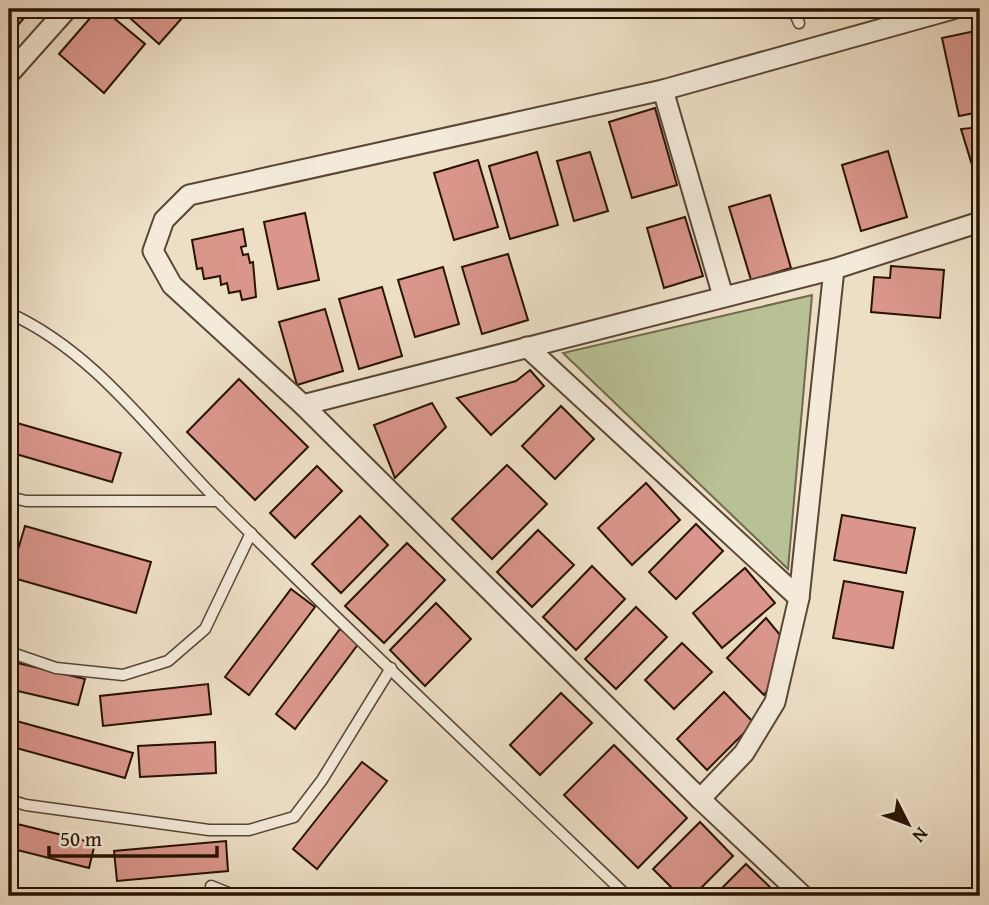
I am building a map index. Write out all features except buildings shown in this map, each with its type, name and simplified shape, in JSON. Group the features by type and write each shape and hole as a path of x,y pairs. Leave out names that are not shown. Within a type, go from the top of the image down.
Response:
{"street":[{"path":"9,74 68,9"},
{"path":"803,896 700,799 303,405 172,285 153,251 164,220 189,195 663,90 953,9"},
{"path":"663,90 723,296"},
{"path":"303,405 723,296 834,270 980,222"},
{"path":"700,799 744,753 775,702 799,598 834,270"},
{"path":"527,347 799,598"}],"lane":[{"path":"793,9 799,23"},
{"path":"9,313 38,326 103,377 219,502 627,896"},
{"path":"9,497 26,501 219,502"},
{"path":"9,652 56,668 123,675 168,661 205,629 251,533"},
{"path":"9,800 26,805 209,830 249,830 294,817 322,780 391,668"},
{"path":"211,886 236,896"}],"green space":[{"path":"812,295 788,569 563,353"}]}
